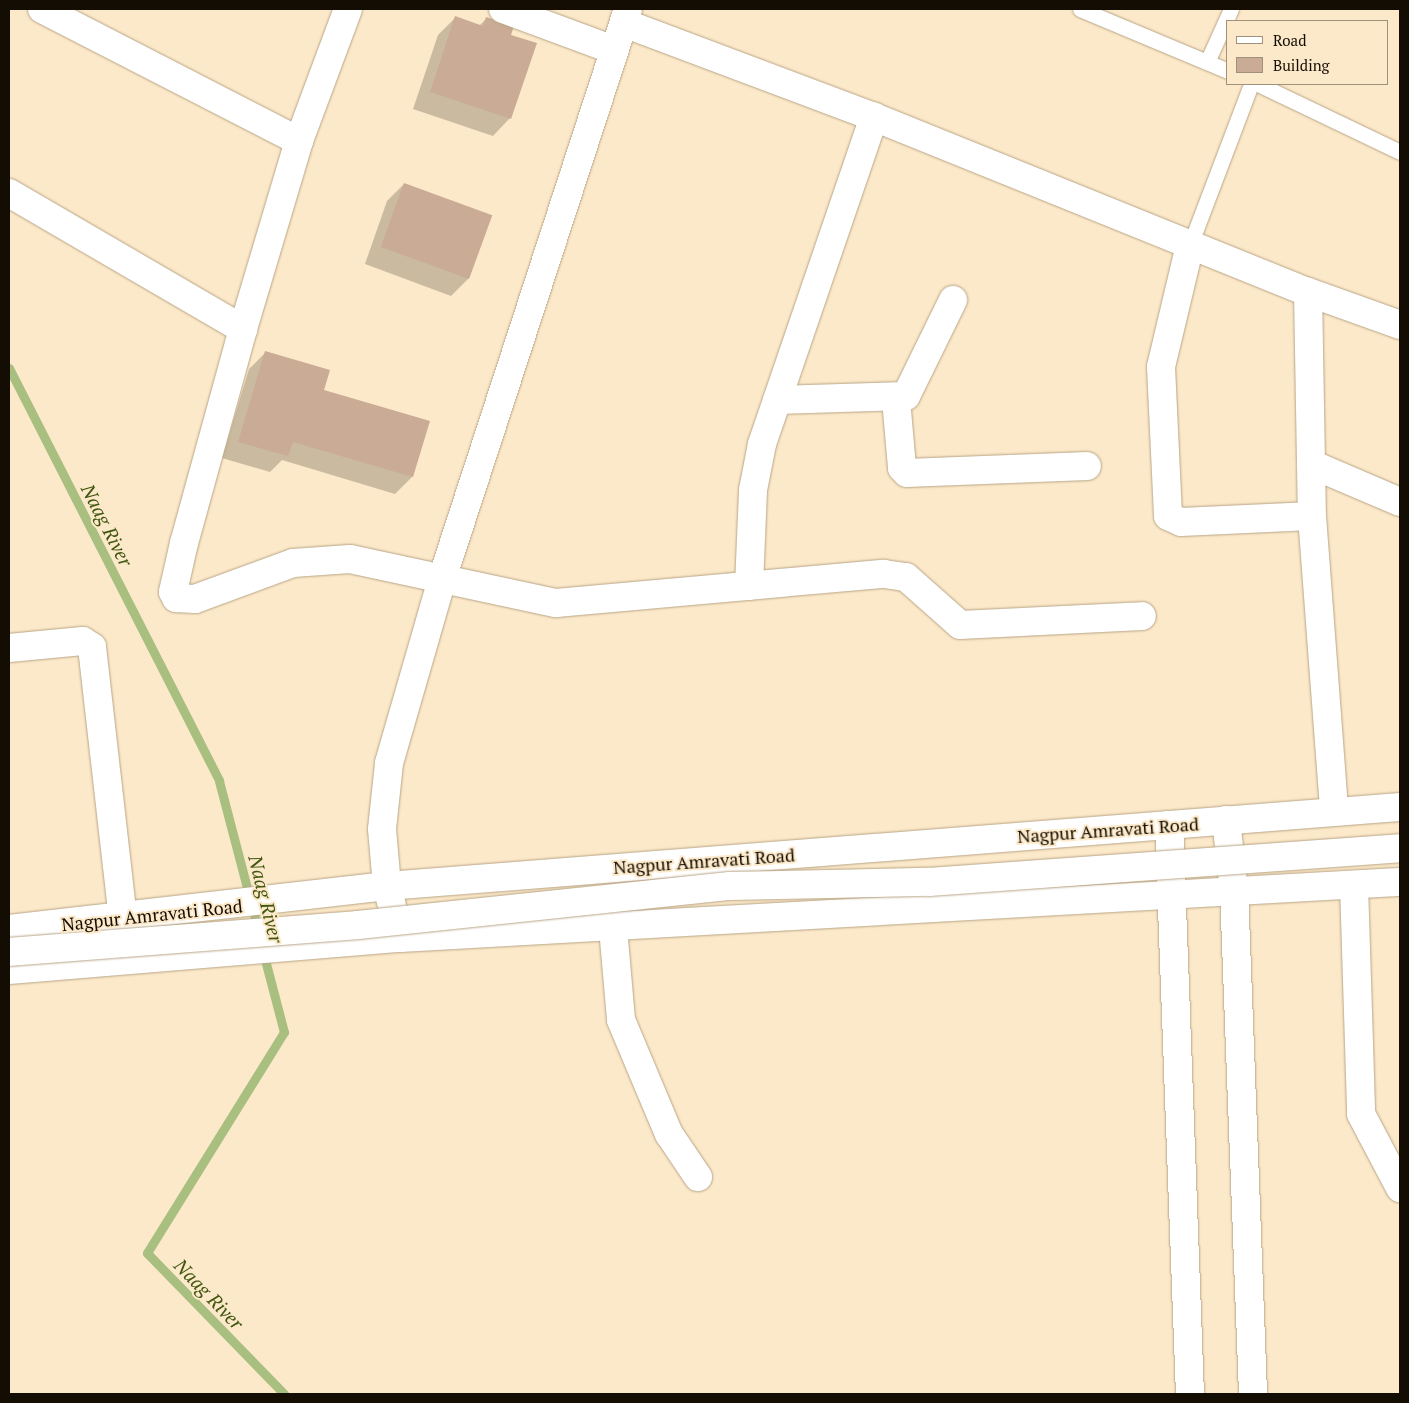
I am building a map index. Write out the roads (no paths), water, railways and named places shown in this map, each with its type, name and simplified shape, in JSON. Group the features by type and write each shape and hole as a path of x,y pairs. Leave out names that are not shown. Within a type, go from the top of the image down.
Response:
{"main road":[{"path":"42,9 299,141"},
{"path":"348,9 299,141 243,329 184,543 173,592 176,598 195,599 320,558 350,558 443,576 556,603 884,574 906,577 960,625 1142,616"},
{"path":"503,9 614,50"},
{"path":"400,938 387,886 382,829 389,763 443,576 626,16 1190,245 1308,292 1400,325"},
{"path":"749,586 753,490 776,400 874,117"},
{"path":"9,194 243,329"},
{"path":"1190,245 1161,367 1168,516 1181,522 1312,516"},
{"path":"1308,292 1312,516 1334,811"},
{"path":"776,400 896,399 912,388 953,300"},
{"path":"896,399 902,468 907,473 1087,466"},
{"path":"1311,464 1400,502"},
{"path":"9,648 83,641 92,647 123,919"},
{"name":"Nagpur Amravati Road","path":"9,929 123,919 387,886 1400,807"},
{"path":"1226,820 1234,890 1253,1394"},
{"path":"1169,825 1170,894 1190,1394"},
{"path":"9,952 358,925 730,886 929,882 1400,848"},
{"path":"9,970 229,954 400,938 613,928 1234,890 1400,882"},
{"path":"1354,885 1361,1114 1400,1188"},
{"path":"613,928 621,1020 669,1134 698,1177"}],"lane":[{"path":"1080,9 1226,70"},
{"path":"1207,62 1226,20"},
{"path":"1190,245 1251,85"},
{"path":"1260,85 1400,152"}],"waterway":[{"name":"Naag River","path":"9,368 219,781 258,930"},
{"name":"Naag River","path":"263,952 284,1032 147,1253 284,1394"}]}
